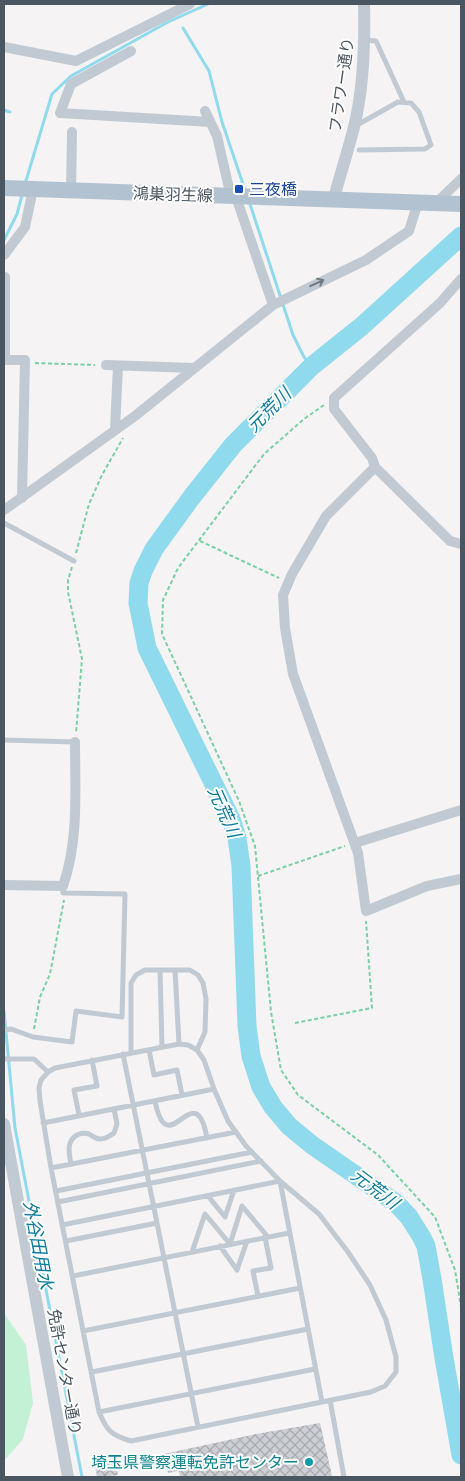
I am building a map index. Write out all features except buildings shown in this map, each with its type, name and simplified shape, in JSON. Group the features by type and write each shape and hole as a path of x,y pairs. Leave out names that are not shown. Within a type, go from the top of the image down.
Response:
{"main road":[{"name":"鴻巣羽生線","path":"4,188 451,203"}],"street":[{"path":"4,47 76,61 190,4"},
{"name":"フラワー通り","path":"334,198 354,127 363,73 365,40 364,4"},
{"path":"130,51 71,84 60,113 210,122"},
{"path":"205,111 217,136 234,197 274,305"},
{"path":"71,190 72,132"},
{"path":"451,203 461,179"},
{"path":"4,255 25,227 33,189"},
{"path":"4,510 135,416 274,305 366,260 409,231 418,202"},
{"path":"4,278 5,360 25,360 22,498"},
{"path":"461,279 440,303 334,398 334,409 372,458 375,467 450,541 461,544"},
{"path":"106,365 194,368"},
{"path":"115,429 118,366"},
{"path":"375,467 326,516 283,595 284,628 294,674 358,854 366,911 427,886 461,879"},
{"path":"4,885 63,890 74,841 76,742"},
{"path":"354,843 461,810"},
{"name":"免許センター通り","path":"4,1124 68,1477"}],"lane":[{"path":"365,40 376,41 404,102"},
{"path":"354,127 398,102 411,103 419,112 431,145 425,149 359,150"},
{"path":"4,523 74,561"},
{"path":"4,740 76,742"},
{"path":"4,1030 11,1030 32,1037 72,1042 76,1011 122,1017 125,894 63,890"},
{"path":"131,1053 131,983 136,975 145,970 190,970 198,975 203,983 206,999 205,1032 197,1050"},
{"path":"160,970 162,1047"},
{"path":"175,970 179,1044"},
{"path":"179,1044 188,1045 197,1050 204,1060 228,1121 236,1132 280,1181 319,1214 370,1285 386,1320 396,1357 396,1372 385,1386 371,1392 131,1441 117,1437 106,1428 99,1412 83,1331 51,1168 39,1088 41,1080 48,1072 55,1068 162,1047 179,1044"},
{"path":"149,1050 154,1075 177,1070 182,1095"},
{"path":"123,1054 198,1426"},
{"path":"4,1059 34,1059 48,1072"},
{"path":"79,1116 74,1090 97,1086 92,1060"},
{"path":"43,1123 214,1089"},
{"path":"155,1101 159,1118 163,1123 176,1124 185,1114 197,1114 202,1118 207,1138"},
{"path":"71,1164 68,1150 74,1137 81,1133 102,1139 114,1133 117,1124 114,1109"},
{"path":"51,1168 236,1132"},
{"path":"56,1191 252,1152"},
{"path":"58,1202 261,1161"},
{"path":"62,1224 280,1181"},
{"path":"280,1181 322,1402"},
{"path":"208,1196 225,1217 234,1190"},
{"path":"230,1244 242,1206 266,1237 271,1268 253,1271 258,1296"},
{"path":"192,1252 205,1214 230,1244"},
{"path":"66,1241 157,1223"},
{"path":"73,1276 290,1233"},
{"path":"220,1246 237,1270 247,1241"},
{"path":"83,1331 300,1288"},
{"path":"92,1372 308,1329"},
{"path":"99,1412 316,1369"},
{"path":"330,1400 344,1477"}],"path":[{"path":"25,363 106,365"},
{"path":"334,398 304,419 264,454 178,568 163,600 162,634 239,801 255,846 271,1012 281,1070 298,1094 378,1155 435,1217 455,1270 461,1307"},
{"path":"76,742 82,660 68,592 68,580 89,504 102,475 135,416"},
{"path":"200,541 289,582"},
{"path":"258,876 354,843"},
{"path":"32,1037 40,997 50,974 64,901 63,890"},
{"path":"295,1023 372,1008 366,911"}],"green space":[{"path":"4,1313 26,1345 33,1403 23,1439 4,1461"}],"waterway":[{"path":"25,184 52,94 71,76 168,22 208,4"},
{"path":"183,28 209,71 222,122 245,190"},
{"path":"4,110 10,112"},
{"path":"4,240 17,214 22,195"},
{"path":"249,201 293,335 304,357 312,366"},
{"name":"元荒川","path":"461,236 362,326 312,366 233,445 154,549 139,583 138,603 147,648 231,819 237,838 241,866 247,1026 251,1056 261,1087 273,1107 289,1126 312,1145 396,1203 409,1217 421,1236 426,1246 461,1455"},
{"name":"外谷田用水","path":"4,1011 15,1128 82,1477"}],"place":[{"name":"三夜橋","path":"239,189"},
{"name":"埼玉県警察運転免許センター","path":"309,1462"}]}
